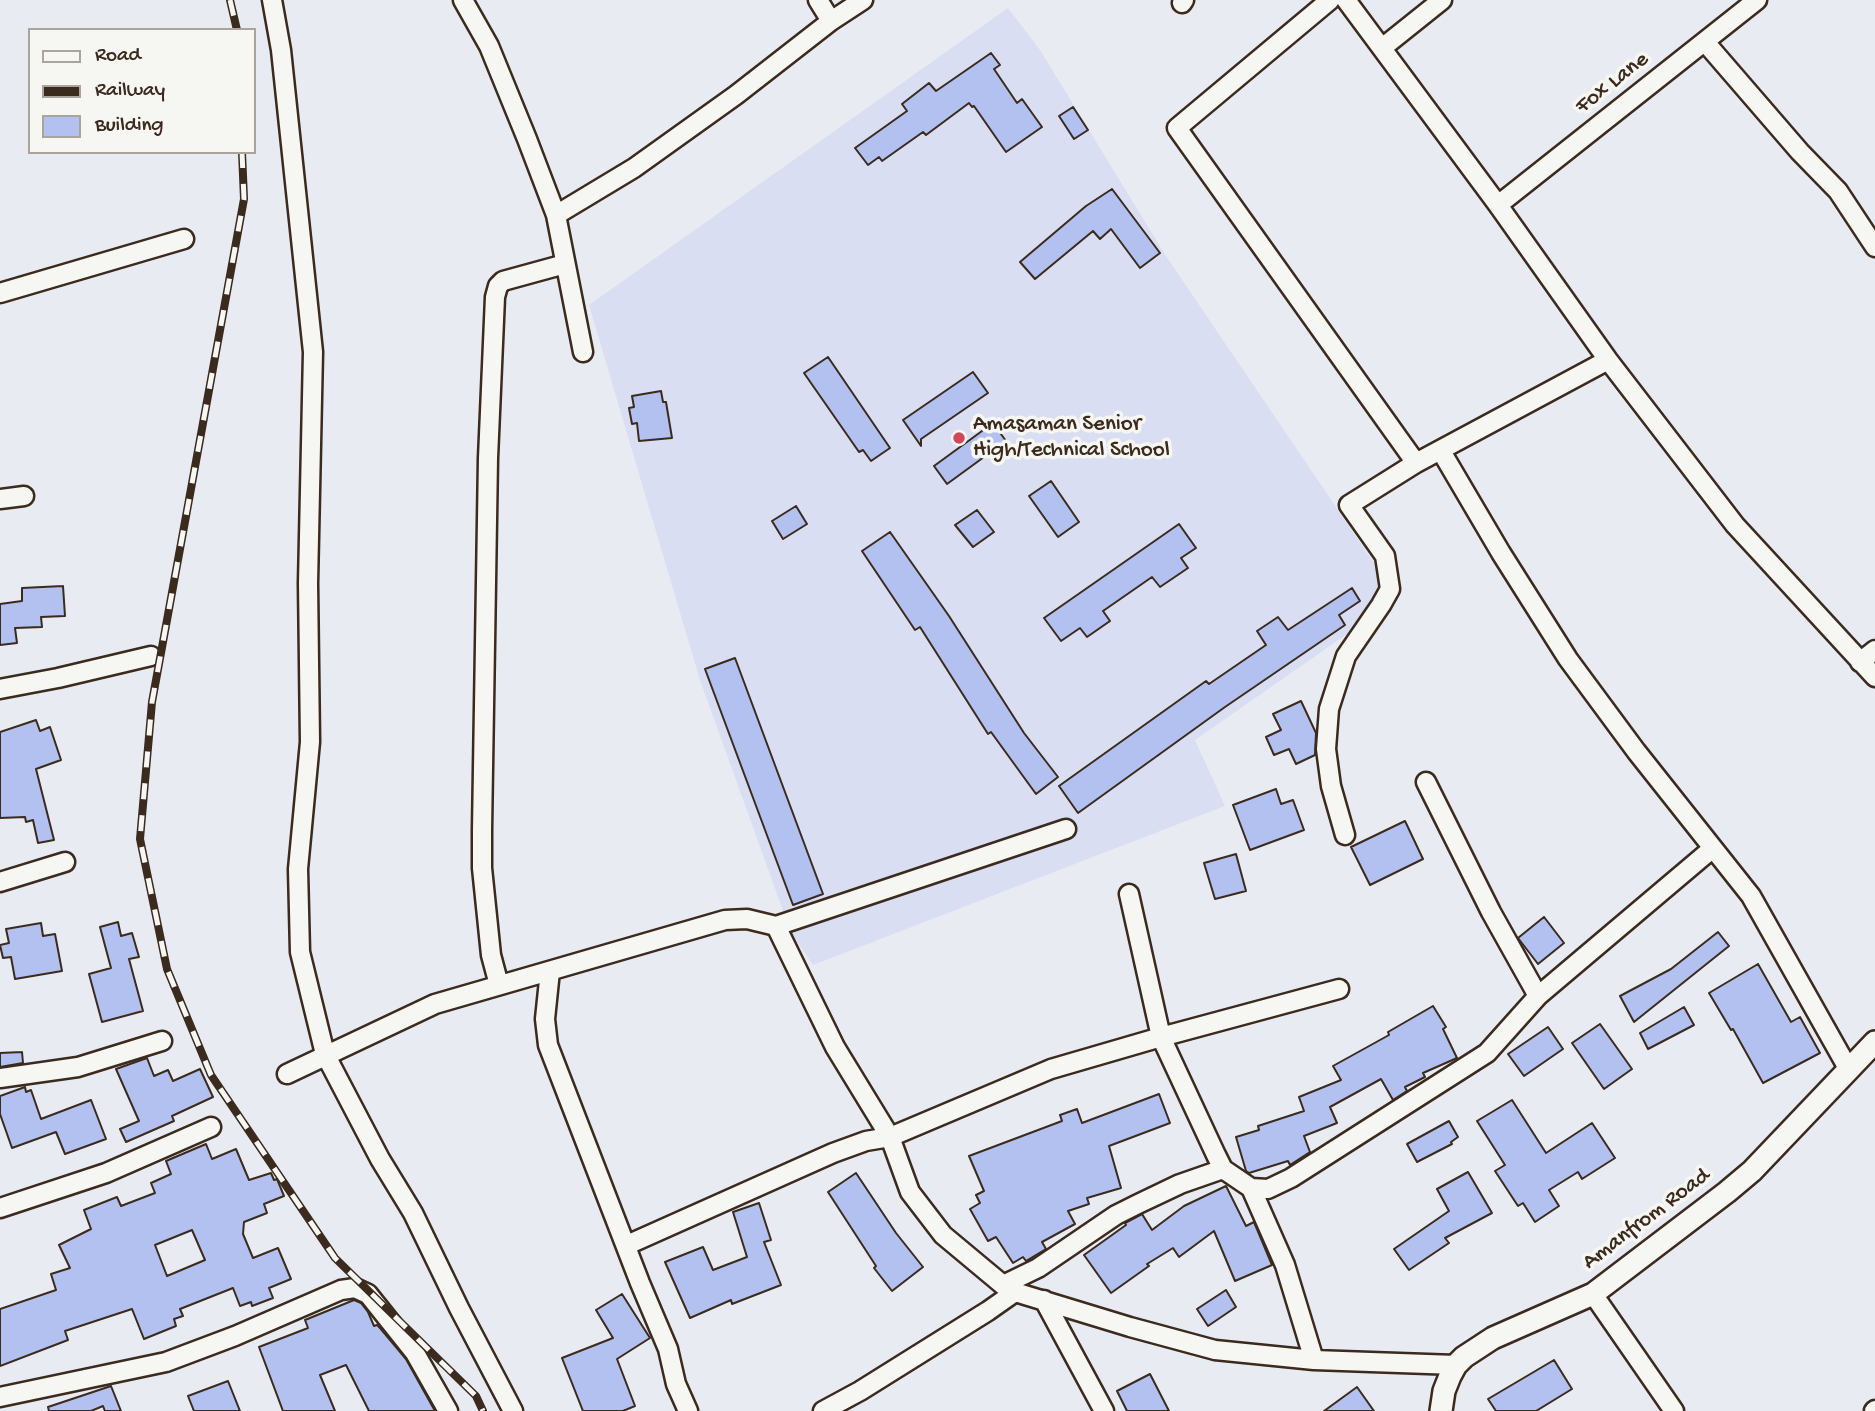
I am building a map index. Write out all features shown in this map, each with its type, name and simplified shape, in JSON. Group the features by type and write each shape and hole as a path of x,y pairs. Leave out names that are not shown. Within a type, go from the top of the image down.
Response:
{"street":[{"path":"272,0 281,50 313,352 308,583 310,742 298,869 300,952 325,1054 380,1159 413,1213 513,1411"},
{"path":"463,0 489,46 556,215 583,352"},
{"path":"818,0 831,21"},
{"path":"556,215 634,168 863,0"},
{"path":"1330,0 1177,128 1416,463"},
{"path":"1346,0 1498,205 1608,360 1735,526 1875,677"},
{"path":"1382,48 1442,0"},
{"name":"Fox Lane","path":"1498,205 1757,0"},
{"path":"1705,42 1800,152 1838,191 1875,247"},
{"path":"0,293 184,239"},
{"path":"499,985 491,955 482,868 488,458 495,297 498,286 503,281 565,264"},
{"path":"1345,835 1331,786 1326,749 1329,709 1346,656 1390,589 1385,556 1349,505 1416,463 1608,360"},
{"path":"1441,451 1568,659 1636,751 1751,896 1849,1070"},
{"path":"0,499 24,496"},
{"path":"1860,662 1875,650"},
{"path":"0,689 152,656"},
{"path":"1426,782 1490,912 1538,996"},
{"path":"287,1074 435,1004 725,919 747,919 776,926 1066,829"},
{"path":"1129,894 1161,1037 1223,1169 1251,1188 1268,1189 1291,1178 1487,1053 1538,996 1713,848"},
{"path":"0,882 65,862"},
{"path":"776,926 835,1047 890,1137 910,1192 943,1235 1009,1288 1130,1327 1215,1350 1314,1360 1455,1365 1444,1391 1441,1411"},
{"path":"550,971 545,1019 548,1045 668,1349 676,1384 688,1411"},
{"path":"627,1245 833,1153 866,1141 890,1137 1051,1069 1339,989"},
{"path":"0,1079 78,1067 162,1041"},
{"name":"Amanfrom Road","path":"1455,1365 1493,1338 1593,1294 1752,1171 1875,1042"},
{"path":"0,1208 106,1172 211,1127"},
{"path":"823,1411 988,1311 1009,1288 1116,1215 1180,1184 1223,1169"},
{"path":"1251,1188 1285,1265 1314,1360"},
{"path":"0,1397 166,1362 235,1336 341,1290 355,1288 368,1294 415,1353 448,1411"},
{"path":"1593,1294 1675,1411"},
{"path":"1044,1300 1104,1411"}],"shaded area":[{"name":"Amasaman Senior High/Technical School","path":"1008,8 1040,50 1166,256 1380,572 1379,589 1347,634 1195,740 1225,806 813,965 791,933 700,680 589,305"}],"building":[{"path":"991,53 1000,65 994,69 1017,103 1022,99 1042,127 1006,152 974,106 969,103 926,135 923,132 882,161 879,157 868,165 855,148 907,111 902,104 929,83 936,91"},
{"path":"1073,107 1088,130 1074,139 1059,116"},
{"path":"1112,189 1160,253 1140,268 1111,229 1100,239 1093,231 1035,279 1020,262 1086,206"},
{"path":"828,357 890,448 871,461 863,450 859,452 804,373"},
{"path":"973,372 988,393 921,439 921,446 903,420"},
{"path":"661,391 663,402 666,402 672,438 639,441 637,423 632,424 629,408 634,407 632,396"},
{"path":"993,423 1006,441 947,484 934,466"},
{"path":"1051,481 1079,522 1058,537 1029,496"},
{"path":"796,506 807,524 783,539 772,521"},
{"path":"977,510 994,532 973,547 955,525"},
{"path":"1179,524 1196,548 1181,558 1188,568 1160,587 1152,577 1103,611 1110,621 1087,637 1080,628 1061,641 1044,618"},
{"path":"890,532 949,616 1024,733 1058,777 1036,794 991,732 988,734 920,627 915,630 862,551"},
{"path":"63,586 65,616 41,617 42,627 15,628 17,643 0,645 0,604 22,601 22,588"},
{"path":"1352,588 1360,601 1339,615 1345,625 1078,813 1059,786 1206,681 1209,684 1266,645 1257,631 1278,617 1288,630"},
{"path":"735,658 823,894 793,905 705,669"},
{"path":"1301,701 1316,733 1315,755 1296,764 1289,749 1274,755 1266,737 1281,730 1273,714"},
{"path":"36,720 40,731 50,727 61,760 36,769 54,840 38,843 33,820 26,822 25,817 0,818 0,732"},
{"path":"1276,789 1281,804 1293,800 1304,830 1250,850 1233,805"},
{"path":"1405,821 1423,859 1370,885 1351,847"},
{"path":"1236,854 1246,891 1215,899 1204,863"},
{"path":"1544,917 1564,943 1538,964 1518,938"},
{"path":"118,922 121,936 132,933 139,957 129,959 143,1011 102,1022 89,974 111,968 100,927"},
{"path":"41,923 43,936 55,934 62,971 15,979 11,957 3,958 0,945 9,943 6,929"},
{"path":"1718,932 1729,946 1634,1022 1620,996 1671,969"},
{"path":"1758,964 1791,1022 1800,1017 1820,1053 1763,1083 1709,993"},
{"path":"1433,1006 1446,1027 1443,1029 1457,1058 1423,1073 1425,1077 1405,1087 1407,1091 1393,1100 1381,1079 1330,1107 1337,1123 1304,1136 1310,1152 1290,1165 1288,1161 1249,1173 1246,1171 1236,1137 1259,1130 1258,1126 1304,1111 1299,1097 1341,1080 1333,1066 1389,1035 1388,1032"},
{"path":"1684,1007 1694,1025 1648,1049 1640,1033"},
{"path":"1600,1024 1632,1069 1604,1089 1572,1043"},
{"path":"1548,1027 1563,1049 1524,1076 1508,1054"},
{"path":"22,1052 23,1063 0,1067 0,1053"},
{"path":"147,1058 154,1076 168,1070 173,1081 200,1069 213,1097 172,1116 174,1121 126,1142 120,1129 139,1121 116,1069"},
{"path":"25,1087 26,1092 31,1090 41,1119 91,1100 106,1139 65,1154 56,1132 12,1148 0,1114 0,1096"},
{"path":"1159,1094 1170,1123 1109,1146 1121,1188 1087,1198 1089,1204 1068,1211 1075,1224 1042,1242 1046,1249 1026,1261 1023,1257 1013,1263 996,1237 988,1241 970,1209 980,1203 976,1195 984,1191 969,1156 1062,1121 1060,1115 1077,1109 1082,1123"},
{"path":"1512,1100 1546,1153 1592,1123 1615,1158 1582,1179 1578,1172 1549,1190 1559,1206 1535,1222 1523,1203 1518,1206 1495,1171 1505,1165 1477,1121"},
{"path":"1449,1121 1458,1137 1452,1144 1417,1162 1407,1144"},
{"path":"206,1144 212,1159 236,1149 249,1180 271,1173 274,1180 277,1179 284,1196 264,1204 267,1213 244,1222 243,1234 253,1258 278,1248 291,1279 269,1288 273,1298 252,1306 251,1302 240,1306 233,1288 180,1309 183,1316 174,1319 176,1326 144,1339 132,1309 65,1331 68,1340 0,1366 0,1309 56,1290 51,1274 70,1268 59,1245 91,1229 84,1210 117,1197 121,1206 155,1193 151,1183 171,1174 166,1161","holes":["192,1230 205,1260 167,1276 155,1245"]},
{"path":"1468,1172 1492,1213 1445,1238 1449,1243 1409,1270 1394,1249 1449,1211 1437,1189"},
{"path":"856,1173 896,1233 923,1267 892,1291 874,1268 876,1266 828,1192"},
{"path":"1226,1186 1246,1226 1254,1222 1272,1265 1235,1281 1214,1231 1179,1257 1173,1248 1147,1264 1149,1266 1111,1293 1084,1255 1126,1225 1125,1223 1142,1214 1152,1230 1184,1206"},
{"path":"759,1203 771,1240 764,1242 781,1285 732,1304 731,1300 690,1318 665,1262 703,1247 713,1270 747,1257 733,1212"},
{"path":"1226,1290 1236,1307 1208,1326 1197,1309"},
{"path":"622,1294 650,1338 617,1359 635,1406 623,1411 583,1411 562,1358 613,1338 596,1310"},
{"path":"354,1300 361,1303 374,1326 380,1328 406,1359 435,1411 369,1411 346,1365 320,1375 335,1411 283,1411 259,1347 308,1328 305,1320"},
{"path":"1554,1360 1572,1389 1536,1411 1496,1411 1488,1399"},
{"path":"1150,1374 1169,1411 1127,1411 1117,1391"},
{"path":"228,1381 240,1411 194,1411 188,1396"},
{"path":"111,1386 121,1411 105,1411 103,1406 91,1411 49,1411 48,1407"},
{"path":"1357,1387 1374,1411 1324,1411"}],"railway":[{"path":"230,0 237,28"},
{"path":"242,154 244,199 152,702 140,839 167,969 211,1075 335,1258 476,1396 483,1411"}],"place":[{"name":"Amasaman Senior High/Technical School","path":"959,438"}]}
